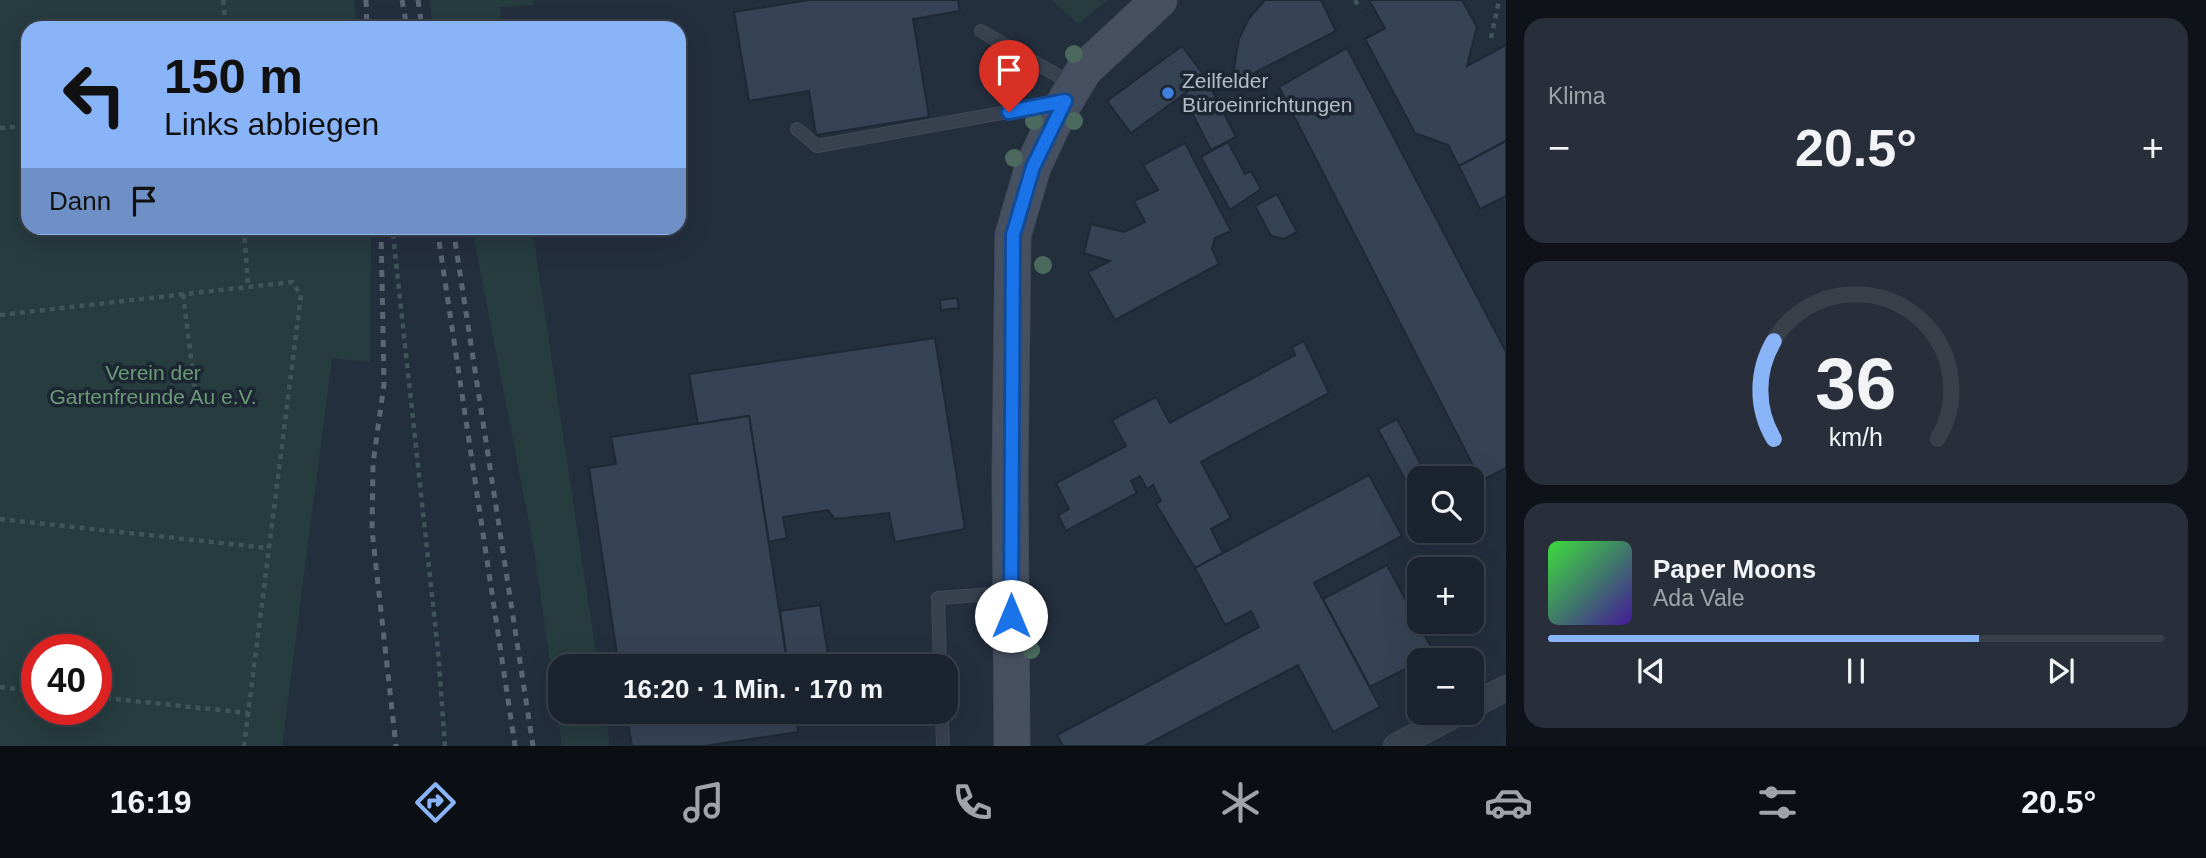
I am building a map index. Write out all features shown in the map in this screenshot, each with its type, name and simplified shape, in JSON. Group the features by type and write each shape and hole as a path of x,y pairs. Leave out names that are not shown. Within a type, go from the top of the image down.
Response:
{"street":[{"path":"1012,746 1013,235 1033,167 1084,70 1159,0"},
{"path":"1484,700 1506,688"},
{"path":"1396,746 1436,725"}],"lane":[{"path":"797,129 817,146 1070,93 1046,66 981,31"},
{"path":"940,654 938,598 1011,593"},
{"path":"942,724 943,746"}],"path":[{"path":"223,0 225,21"},
{"path":"1355,0 1360,9"},
{"path":"1491,38 1499,0"},
{"path":"0,128 21,126"},
{"path":"244,235 248,286"},
{"path":"393,235 439,651 445,746"},
{"path":"0,315 292,282 301,295 244,746"},
{"path":"183,295 195,388"},
{"path":"0,519 268,548"},
{"path":"0,687 21,689"},
{"path":"112,699 248,713"}],"green space":[{"name":"Verein der Gartenfreunde Au e.V.","path":"0,0 354,0 356,21 21,21 21,235 371,235 370,362 332,358 282,746 0,746"},
{"path":"430,0 534,0 533,5 500,7 501,21 432,21"},
{"path":"1052,0 1108,0 1078,24"},
{"path":"473,235 533,235 596,654 549,654 534,549"},
{"path":"559,724 607,724 610,746 562,746"}],"building":[{"path":"809,0 958,0 960,11 913,19 929,117 816,135 809,91 749,101 734,12"},
{"path":"1265,0 1321,0 1336,31 1231,85 1239,39 1249,18"},
{"path":"1369,0 1462,0 1477,27 1467,66 1506,45 1506,141 1459,166 1448,145 1415,133 1365,39 1385,28"},
{"path":"1182,46 1206,78 1131,133 1107,101"},
{"path":"1347,48 1506,352 1506,468 1484,479 1484,466 1473,466 1279,87"},
{"path":"1206,78 1236,137 1211,150 1183,95"},
{"path":"1506,141 1506,196 1480,209 1459,166"},
{"path":"1228,142 1245,174 1251,171 1261,189 1230,210 1201,157"},
{"path":"1185,143 1231,231 1215,238 1212,249 1219,264 1115,320 1088,272 1110,261 1084,253 1091,224 1124,232 1145,222 1134,201 1158,190 1143,165"},
{"path":"1277,194 1297,232 1284,239 1271,236 1255,206"},
{"path":"957,298 959,308 941,310 940,300"},
{"path":"935,338 965,529 895,542 889,513 835,519 828,510 783,517 787,538 769,542 749,416 698,424 689,374"},
{"path":"1304,341 1329,393 1201,462 1231,518 1211,529 1223,553 1195,568 1156,504 1161,501 1153,485 1147,489 1140,476 1131,481 1137,493 1066,531 1058,515 1069,509 1056,483 1126,446 1112,420 1156,397 1170,423 1295,355 1292,347"},
{"path":"749,416 786,654 617,654 589,468 616,464 611,437"},
{"path":"1397,419 1422,466 1407,466 1407,483 1378,429"},
{"path":"1369,475 1402,536 1314,583 1380,707 1333,732 1298,665 1144,746 1063,746 1057,735 1259,627 1251,611 1225,625 1195,568"},
{"path":"1387,565 1407,602 1407,634 1424,634 1432,648 1407,648 1407,668 1370,687 1323,599"},
{"path":"820,605 828,654 786,654 780,611"},
{"path":"628,724 797,724 798,732 705,746 632,746"}],"railway":[{"path":"366,0 367,21"},
{"path":"402,0 406,21"},
{"path":"418,0 421,21"},
{"path":"381,235 384,384 373,464 372,530 396,746"},
{"path":"438,235 515,746"},
{"path":"454,235 533,746"}],"place":[{"name":"Zeilfelder Büroeinrichtungen","path":"1168,93"}],"route":[{"path":"1009,112 1065,101 1033,167 1013,235 1011,616"}]}
